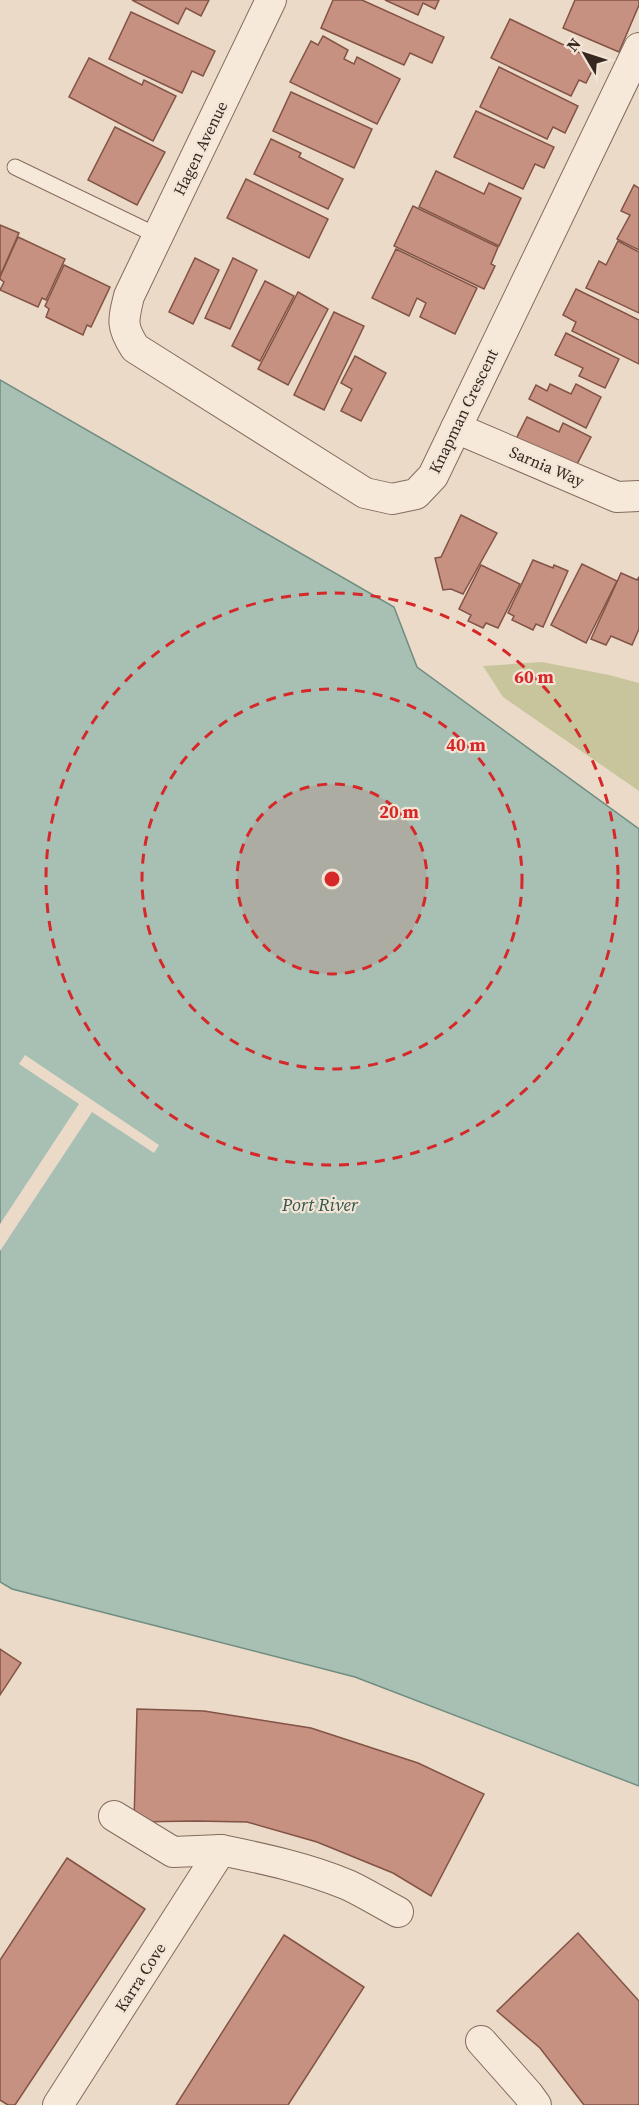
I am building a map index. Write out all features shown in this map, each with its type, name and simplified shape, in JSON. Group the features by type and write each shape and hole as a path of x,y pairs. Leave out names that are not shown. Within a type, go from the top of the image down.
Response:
{"street":[{"name":"Hagen Avenue","path":"129,296 271,0"},
{"name":"Knapman Crescent","path":"129,296 124,318 125,332 135,348 365,493 392,500 416,494 433,476 639,48"},
{"name":"Sarnia Way","path":"456,428 617,497 639,496"},
{"path":"114,1816 172,1852 221,1850 285,1863 351,1886 398,1912"},
{"name":"Karra Cove","path":"58,2105 221,1850"},
{"path":"481,2041 536,2105"}],"lane":[{"path":"15,167 158,236"}],"shaded area":[{"path":"542,662 639,683 639,791 503,697 483,666"}],"water":[{"name":"Port River","path":"0,380 394,607 417,667 639,829 639,1786 355,1677 12,1589 0,1582"}],"pier":[{"path":"25,1055 159,1145 154,1153 92,1112 0,1251 0,1224 79,1104 19,1064"}],"building":[{"path":"132,0 209,0 201,16 186,8 178,24"},
{"path":"333,0 362,0 444,37 432,63 410,53 404,65 321,28"},
{"path":"385,0 439,0 435,9 423,3 418,15"},
{"path":"575,0 639,0 619,52 563,28"},
{"path":"131,12 215,51 203,76 192,71 182,93 109,59"},
{"path":"510,19 597,61 586,83 579,80 571,96 491,58"},
{"path":"323,36 348,50 344,59 354,64 357,57 400,79 377,124 290,82 311,41 318,45"},
{"path":"89,58 142,85 144,80 176,96 153,141 69,97"},
{"path":"499,67 578,106 565,133 553,127 547,139 480,107"},
{"path":"291,92 372,129 354,168 273,131"},
{"path":"476,111 554,147 544,168 535,164 523,189 454,157"},
{"path":"115,127 165,152 137,205 88,180"},
{"path":"271,139 301,153 299,157 343,179 328,209 254,174"},
{"path":"436,171 484,194 489,183 521,198 499,246 419,207"},
{"path":"246,179 328,219 309,258 227,218"},
{"path":"634,185 639,188 639,250 617,239 630,215 621,211"},
{"path":"413,206 498,247 491,264 495,266 484,289 394,246"},
{"path":"0,225 19,233 1,274 0,274"},
{"path":"18,237 65,259 46,300 42,298 38,307 0,290 4,282 0,277"},
{"path":"618,241 639,252 639,313 586,288 599,261 606,265"},
{"path":"396,249 477,288 455,334 420,317 426,303 417,298 409,316 372,298"},
{"path":"195,258 219,270 193,324 169,312"},
{"path":"233,258 257,270 230,329 205,318"},
{"path":"64,265 110,287 91,327 87,325 83,335 46,317 49,309 45,306"},
{"path":"265,281 294,296 260,361 232,346"},
{"path":"576,289 639,320 639,364 572,331 576,322 563,315"},
{"path":"298,292 328,309 288,385 258,369"},
{"path":"334,312 364,326 324,410 294,395"},
{"path":"566,333 619,359 605,388 579,376 583,368 555,355"},
{"path":"355,356 386,373 361,421 341,411 352,389 341,383"},
{"path":"550,384 571,394 576,384 601,397 586,428 529,399 536,385 547,391"},
{"path":"527,417 559,432 563,423 591,437 575,468 516,439"},
{"path":"461,515 497,533 463,594 451,589 443,590 435,558 441,557"},
{"path":"533,560 568,571 543,627 536,624 533,630 512,620 514,616 508,613"},
{"path":"582,564 617,581 586,643 551,625"},
{"path":"481,565 520,584 498,628 486,623 483,628 468,621 471,615 459,609"},
{"path":"621,573 637,580 639,577 639,629 632,645 611,636 606,645 591,639"},
{"path":"0,1649 21,1663 0,1695"},
{"path":"137,1709 204,1711 311,1728 418,1763 484,1794 431,1896 393,1873 317,1842 247,1822 134,1822"},
{"path":"67,1858 145,1909 15,2105 8,2105 0,2100 0,1960"},
{"path":"578,1933 639,2001 639,2105 584,2105 540,2048 497,2011"},
{"path":"284,1935 364,1987 288,2105 176,2105"}]}
